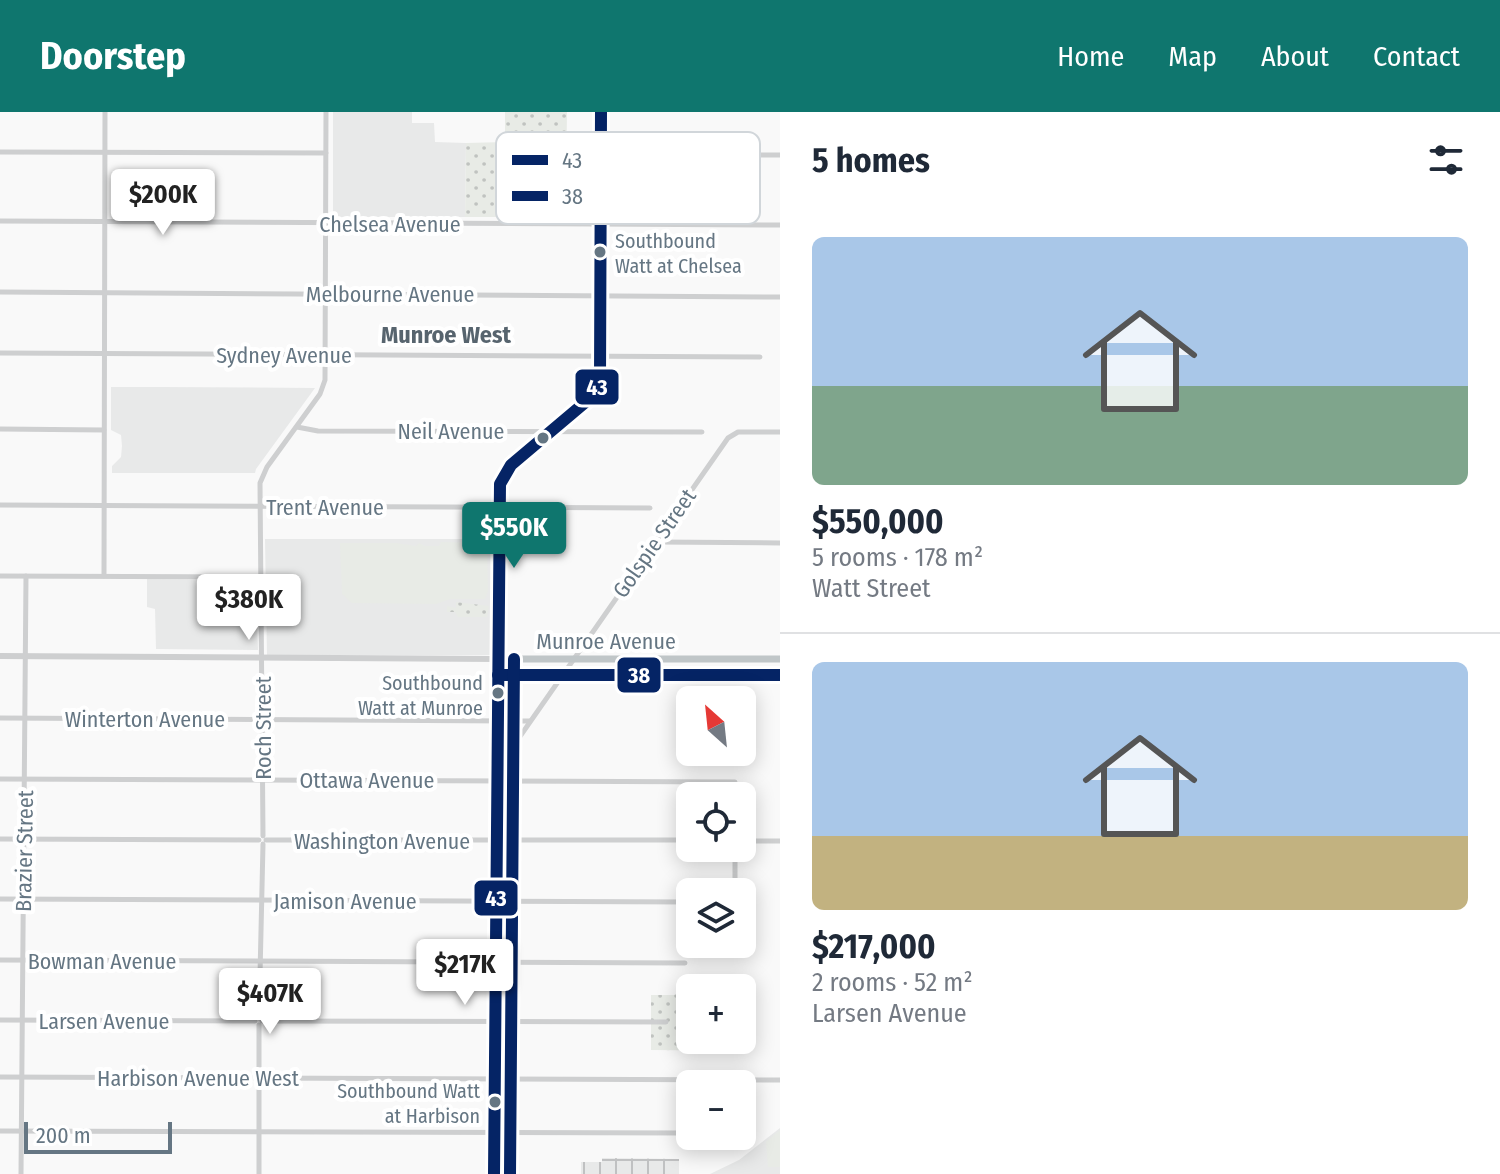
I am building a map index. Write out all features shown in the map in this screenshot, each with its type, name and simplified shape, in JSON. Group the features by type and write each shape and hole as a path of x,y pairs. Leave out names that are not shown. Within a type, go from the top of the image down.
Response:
{"main road":[{"name":"Munroe Avenue","path":"498,659 780,659"},
{"path":"494,1174 498,659"}],"street":[{"path":"104,576 105,112"},
{"name":"Roch Street","path":"259,1174 263,900 260,506 262,476 324,385 326,112"},
{"path":"0,152 326,153"},
{"path":"760,155 780,155"},
{"name":"Chelsea Avenue","path":"0,221 780,225"},
{"path":"498,659 500,484 505,471 595,391 601,374 601,224"},
{"name":"Melbourne Avenue","path":"0,292 780,297"},
{"name":"Sydney Avenue","path":"0,353 760,357"},
{"name":"Neil Avenue","path":"297,427 318,431 702,432"},
{"path":"0,429 104,430"},
{"name":"Golspie Street","path":"497,777 501,761 733,434 780,432"},
{"name":"Trent Avenue","path":"0,505 650,508"},
{"path":"655,542 780,543"},
{"path":"0,576 262,577"},
{"name":"Brazier Street","path":"21,1174 26,576"},
{"name":"Munroe Avenue","path":"0,656 498,659"},
{"name":"Winterton Avenue","path":"0,718 530,721"},
{"name":"Ottawa Avenue","path":"0,779 497,777 735,782"},
{"name":"Washington Avenue","path":"0,839 676,840"},
{"path":"756,841 780,841"},
{"name":"Jamison Avenue","path":"0,899 676,902"},
{"name":"Bowman Avenue","path":"0,960 685,963"},
{"name":"Larsen Avenue","path":"0,1020 666,1022"},
{"name":"Harbison Avenue West","path":"0,1077 780,1080"},
{"path":"0,1131 676,1133"}],"shaded area":[{"path":"333,112 412,112 412,123 434,123 435,142 466,143 465,217 333,217"},
{"path":"505,112 567,112 567,132 505,132"},
{"path":"496,142 496,217 465,217 466,143"},
{"path":"111,387 315,388 255,473 112,473 112,466 121,457 122,446 121,435 111,430"},
{"path":"265,539 491,539 495,655 267,655"},
{"path":"441,542 487,546 488,591 485,599 450,599 436,604 352,603 342,594 340,543 439,546"},
{"path":"147,579 256,580 258,650 156,649 155,609 147,607"},
{"path":"228,586 251,586 251,610 233,605"},
{"path":"456,602 489,606 487,617 458,617 455,612 447,612 447,606 456,608"},
{"path":"651,995 674,995 676,1050 651,1050"},
{"path":"780,1128 780,1174 710,1174 756,1150 756,1147"},
{"path":"780,1130 780,1167 768,1167 766,1142"},
{"path":"602,1158 679,1159 679,1174 581,1174 581,1162 602,1162"}],"transit line":[{"name":"43","path":"601,112 601,132"},
{"name":"43","path":"494,1174 500,484 511,465 588,400 600,382 601,224"},
{"name":"38","path":"510,1174 514,659"},
{"name":"38","path":"498,675 780,675"}],"place":[{"name":"Southbound Watt at Chelsea","path":"600,252"},
{"name":"Southbound Watt at Munroe","path":"498,693"},
{"name":"Southbound Watt at Harbison","path":"495,1102"}],"district":[{"name":"Munroe West","path":"446,335"}]}
